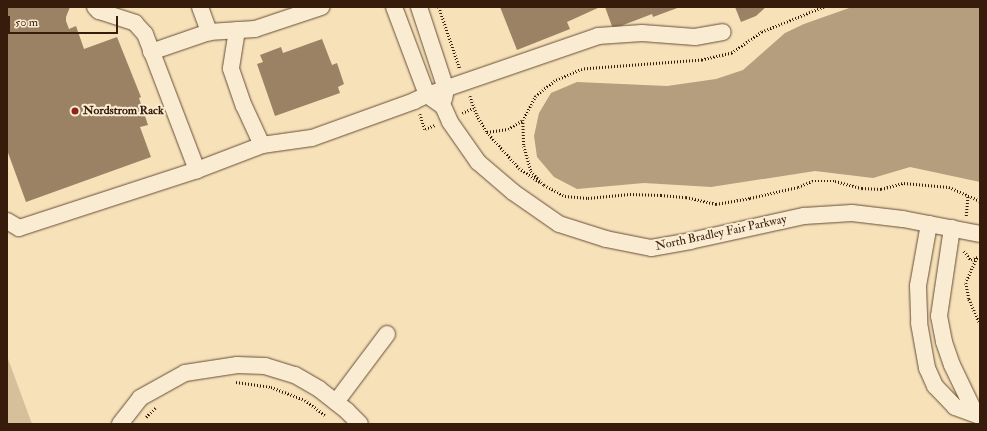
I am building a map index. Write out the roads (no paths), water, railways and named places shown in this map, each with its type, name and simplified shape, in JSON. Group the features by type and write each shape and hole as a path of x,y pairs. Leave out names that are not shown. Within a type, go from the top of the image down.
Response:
{"street":[{"path":"95,7 99,11 135,23 145,34 197,170"},
{"path":"200,7 209,32"},
{"path":"151,52 209,32 255,29 321,7"},
{"path":"394,7 427,95 443,106 446,89 419,7"},
{"path":"238,30 231,69 244,106 262,145"},
{"path":"7,221 19,228 197,170 262,145 312,138 414,102 427,95 598,36 642,33 695,37 723,32"},
{"name":"North Bradley Fair Parkway","path":"443,106 450,122 478,162 513,192 559,224 606,239 651,248 804,216 852,213 929,224 980,234"},
{"path":"929,224 918,286 919,323 927,368 935,386 955,407 978,414"},
{"path":"952,228 939,316 944,342 952,365 978,414"},
{"path":"336,402 387,334"},
{"path":"120,424 140,398 185,373 237,365 265,366 294,375 319,389 360,424"}],"place":[{"name":"Nordstrom Rack","path":"75,111"}]}
